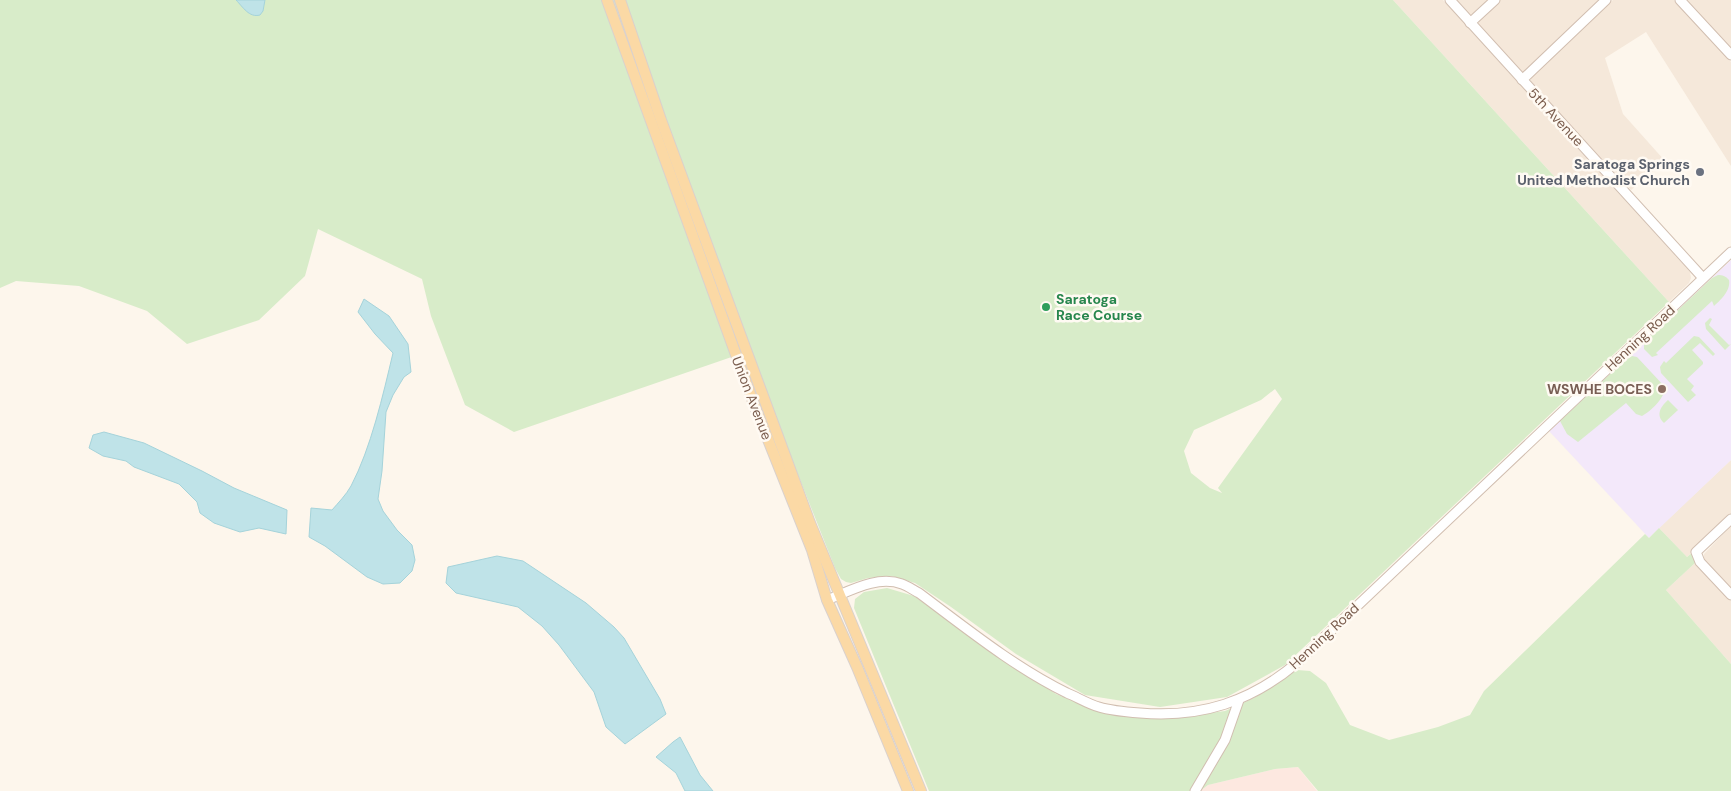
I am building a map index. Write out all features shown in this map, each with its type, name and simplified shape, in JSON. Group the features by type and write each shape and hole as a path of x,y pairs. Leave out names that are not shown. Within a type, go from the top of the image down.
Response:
{"main road":[{"name":"Union Avenue","path":"607,0 755,407 812,550 827,600 908,791"},
{"name":"Union Avenue","path":"620,0 661,120 810,522 920,791"}],"street":[{"name":"5th Avenue","path":"1450,0 1703,278"},
{"path":"1470,23 1495,0"},
{"path":"1522,80 1606,0"},
{"path":"1680,0 1730,54"},
{"name":"Henning Road","path":"827,600 872,583 893,582 902,584 919,593 1041,680 1097,706 1118,711 1166,714 1204,710 1226,705 1263,688 1298,662 1731,252"},
{"path":"1731,520 1696,552 1700,562 1731,595"},
{"path":"1195,791 1225,740 1238,700"}],"shaded area":[{"path":"1393,0 1443,0 1690,272 1691,278 1689,283 1669,302"},
{"path":"1455,0 1490,0 1476,13 1471,14 1466,13"},
{"path":"1500,0 1602,0 1528,71 1520,72 1479,26 1479,18"},
{"path":"1613,0 1674,0 1731,62 1731,166 1646,32 1605,58 1623,114 1665,161 1631,190 1531,83 1531,77"},
{"path":"1684,0 1731,0 1731,47 1728,46"},
{"name":"WSWHE BOCES","path":"1731,260 1731,460 1649,538 1549,431"},
{"path":"1731,460 1731,515 1687,557 1659,528"},
{"path":"1731,526 1731,589 1704,559 1704,554"},
{"path":"1695,563 1731,601 1731,664 1666,590"},
{"path":"1298,767 1317,791 1200,791 1208,785 1275,769"}],"green space":[{"name":"Saratoga Race Course","path":"0,0 1393,0 1669,302 1285,665 1227,697 1160,707 1085,695 1016,654 915,583 891,576 868,578 851,583 841,579 749,351 514,432 465,405 431,316 422,279 318,229 305,276 259,320 187,344 147,311 79,286 16,281 0,288","holes":["1275,389 1282,399 1218,488 1222,493 1210,488 1191,473 1184,451 1194,430 1261,400"]},
{"path":"1718,275 1724,276 1729,280 1727,291 1722,298 1714,306 1712,301 1656,353 1658,355 1652,357 1644,349 1644,342 1712,278"},
{"path":"1710,318 1712,319 1709,325 1729,345 1731,344 1725,350 1706,329 1705,323"},
{"path":"1694,336 1699,337 1715,354 1713,356 1700,343 1692,350 1703,364 1687,379 1694,386 1691,390 1696,395 1688,402 1661,373 1660,367 1664,361 1666,363"},
{"path":"1628,357 1637,357 1665,387 1660,400 1642,416 1636,414 1626,403 1578,442 1567,434 1560,421"},
{"path":"1668,400 1678,410 1664,423 1659,414 1661,408"},
{"path":"1659,528 1687,557 1694,551 1693,558 1695,563 1666,590 1731,664 1731,791 1318,791 1298,767 1275,769 1208,785 1200,791 929,791 854,608 855,599 864,592 887,588 914,596 1056,694 1113,715 1164,719 1225,711 1254,698 1297,670 1310,671 1326,683 1350,725 1389,740 1438,727 1470,715 1484,691 1645,534 1649,538"}],"water":[{"path":"236,0 265,0 263,11 260,15 253,15 246,11"},
{"path":"364,299 389,316 408,344 411,372 404,377 393,395 386,412 378,499 383,511 397,530 412,545 415,560 412,571 400,583 383,584 367,577 325,546 309,537 311,508 332,510 349,489 358,471 376,421 393,353 358,312"},
{"path":"104,432 144,443 234,488 287,510 286,534 259,528 240,532 214,523 200,513 197,502 179,484 134,467 126,461 103,456 89,448 93,435"},
{"path":"497,556 523,561 586,603 614,627 624,638 660,699 666,714 625,744 606,727 594,692 559,645 542,626 518,607 456,593 446,583 448,567"},
{"path":"680,737 700,775 713,791 685,791 676,773 656,757"}],"place":[{"name":"Saratoga Springs United Methodist Church","path":"1700,172"},
{"name":"Saratoga Race Course","path":"1046,307"},
{"name":"WSWHE BOCES","path":"1662,389"}]}
